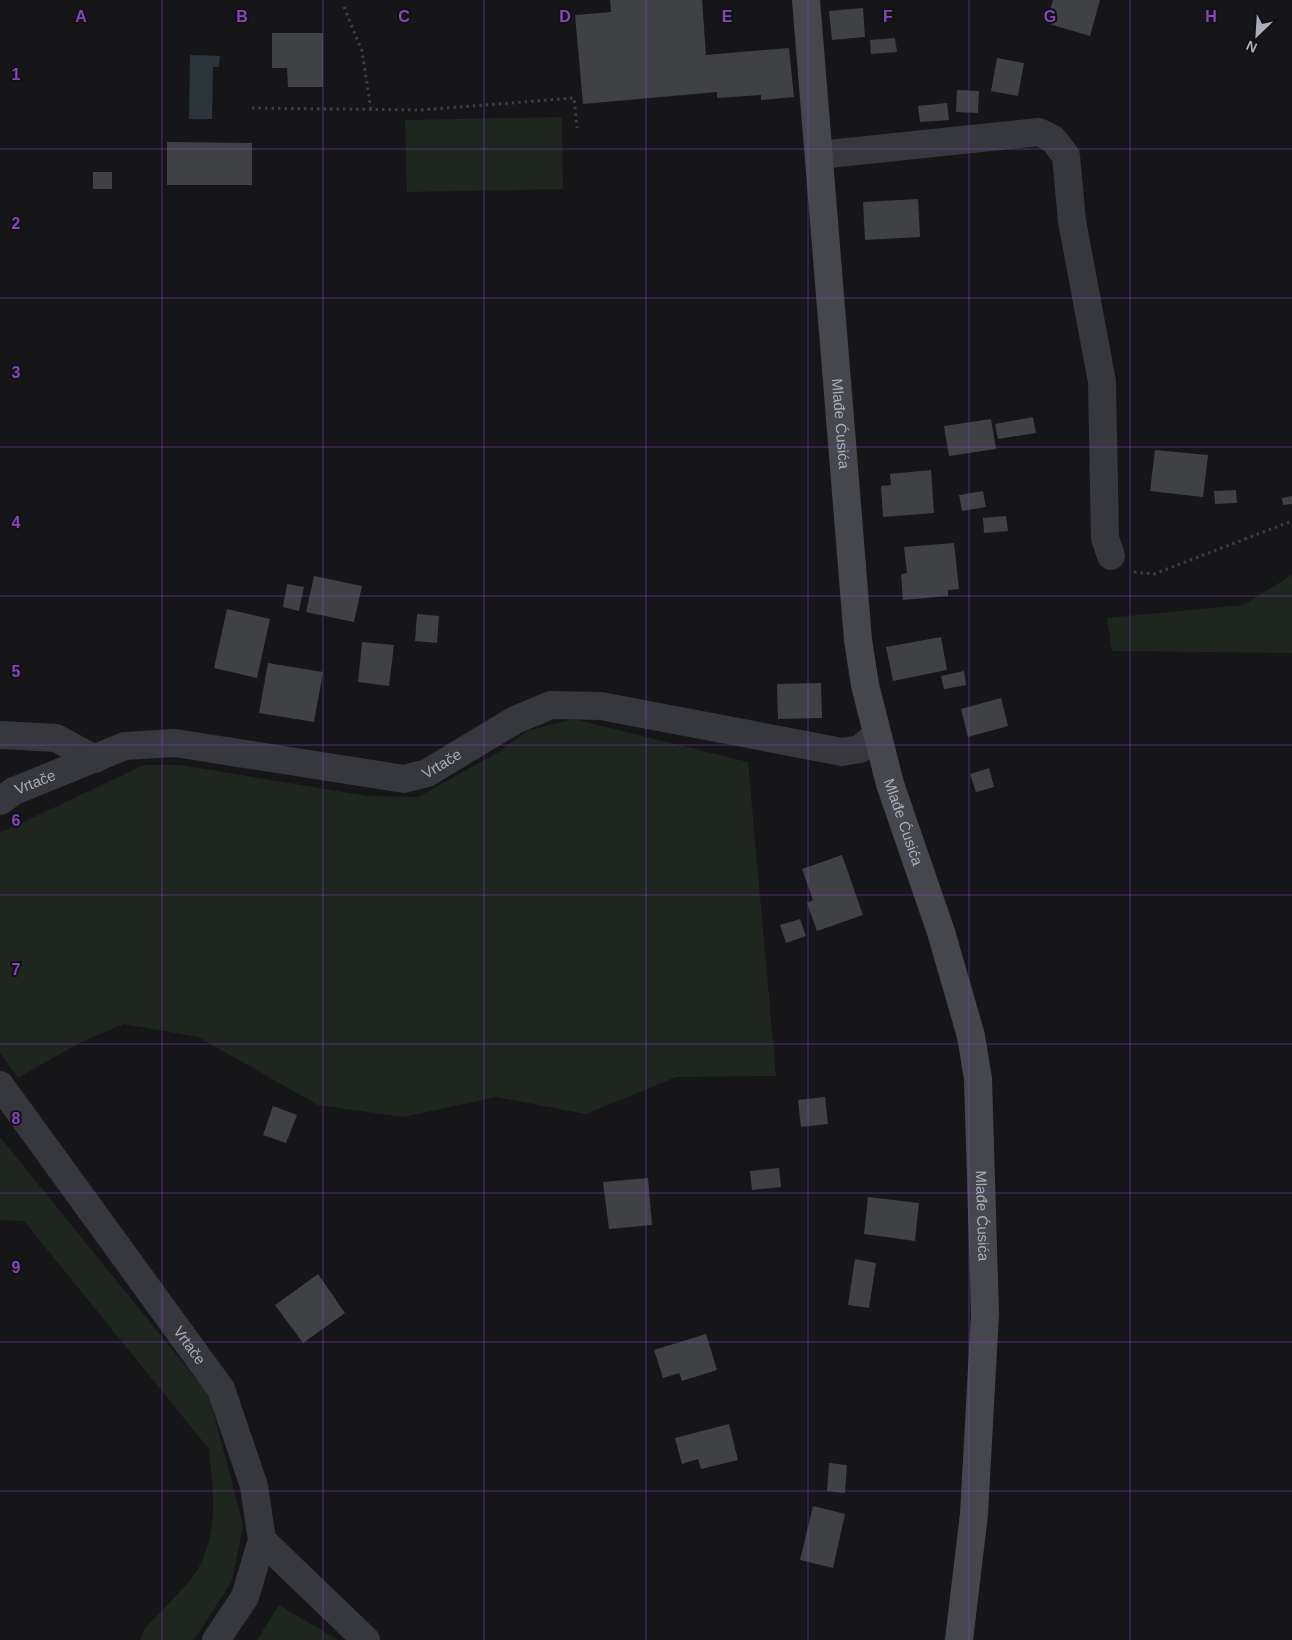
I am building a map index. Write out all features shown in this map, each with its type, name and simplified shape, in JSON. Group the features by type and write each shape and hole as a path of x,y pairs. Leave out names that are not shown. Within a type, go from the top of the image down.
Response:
{"street":[{"name":"Mlađe Ćusića","path":"806,0 858,640 865,685 901,820 941,932 966,1017 978,1079 985,1314 974,1514 959,1640"},
{"path":"819,155 1039,132 1053,140 1066,156 1072,221 1102,382 1105,538 1111,556"},
{"name":"Vrtače","path":"0,801 14,791 125,746 175,743 404,779 427,773 515,720 551,706 601,706 842,752 860,749 877,734"},
{"path":"0,735 56,738 95,759"},
{"name":"Vrtače","path":"0,1086 221,1389 254,1486 262,1540 245,1596 216,1640"},
{"path":"262,1540 366,1640"}],"path":[{"path":"344,7 362,51 371,110"},
{"path":"252,108 421,110 574,98 577,128"},
{"path":"1111,556 1121,566 1137,573 1154,574 1292,521"}],"shaded area":[{"path":"190,55 220,56 219,67 213,67 212,119 189,119"},
{"path":"562,117 563,189 407,192 405,120"},
{"path":"1292,575 1292,653 1112,651 1107,618 1243,605"},
{"path":"573,719 748,762 776,1076 676,1077 586,1114 496,1097 403,1117 318,1105 198,1037 124,1024 79,1043 18,1078 0,1053 0,833 144,765 181,765 367,796 418,797 497,753 527,731"},
{"path":"0,1137 209,1395 243,1525 232,1581 194,1640 140,1640 145,1628 195,1574 205,1553 210,1539 213,1509 209,1449 24,1221 0,1220"},
{"path":"279,1605 338,1640 257,1640"}],"building":[{"path":"610,0 702,0 706,55 789,48 794,97 761,100 761,95 717,98 717,92 583,104 575,15 611,12"},
{"path":"1053,0 1100,0 1090,36 1046,23"},
{"path":"863,8 865,37 832,40 829,11"},
{"path":"272,33 323,33 323,87 288,87 287,68 272,68"},
{"path":"895,38 897,52 871,54 870,40"},
{"path":"997,58 1024,63 1018,96 991,91"},
{"path":"957,90 979,91 978,113 956,112"},
{"path":"947,103 949,120 920,122 918,106"},
{"path":"167,142 252,143 252,185 167,185"},
{"path":"93,172 112,172 112,189 93,189"},
{"path":"918,199 920,237 865,240 863,202"},
{"path":"1033,417 1036,433 998,439 995,424"},
{"path":"991,419 996,449 949,456 944,426"},
{"path":"1155,450 1208,455 1203,497 1150,491"},
{"path":"931,470 934,513 883,517 881,486 891,485 890,474"},
{"path":"1236,490 1237,503 1215,504 1214,491"},
{"path":"983,491 986,507 962,511 959,495"},
{"path":"1292,496 1292,504 1283,505 1282,498"},
{"path":"1006,516 1008,531 984,533 983,518"},
{"path":"954,543 959,589 948,590 948,596 903,600 901,574 907,573 904,547"},
{"path":"314,576 362,586 354,622 306,612"},
{"path":"287,584 304,587 299,611 283,607"},
{"path":"227,609 270,619 257,678 214,668"},
{"path":"417,614 439,616 437,643 415,641"},
{"path":"941,637 947,670 893,681 886,647"},
{"path":"362,642 394,645 389,686 358,682"},
{"path":"268,663 323,672 314,722 259,713"},
{"path":"964,671 966,685 944,689 941,676"},
{"path":"821,683 822,718 778,719 777,684"},
{"path":"1001,698 1008,726 968,737 961,709"},
{"path":"989,768 994,787 976,792 970,774"},
{"path":"842,855 863,915 817,931 807,903 813,900 802,869"},
{"path":"800,919 806,936 786,943 780,925"},
{"path":"825,1097 828,1124 801,1127 798,1100"},
{"path":"273,1106 297,1115 286,1143 263,1135"},
{"path":"779,1168 781,1187 752,1190 750,1171"},
{"path":"648,1178 652,1225 609,1229 603,1182"},
{"path":"868,1197 919,1203 915,1241 864,1234"},
{"path":"855,1259 876,1263 869,1308 848,1305"},
{"path":"318,1274 345,1313 303,1343 275,1305"},
{"path":"706,1334 717,1370 682,1381 679,1373 663,1378 654,1350"},
{"path":"729,1424 738,1460 701,1469 698,1459 682,1464 675,1438"},
{"path":"829,1463 847,1465 845,1493 827,1491"},
{"path":"813,1506 845,1514 833,1568 800,1560"}]}
